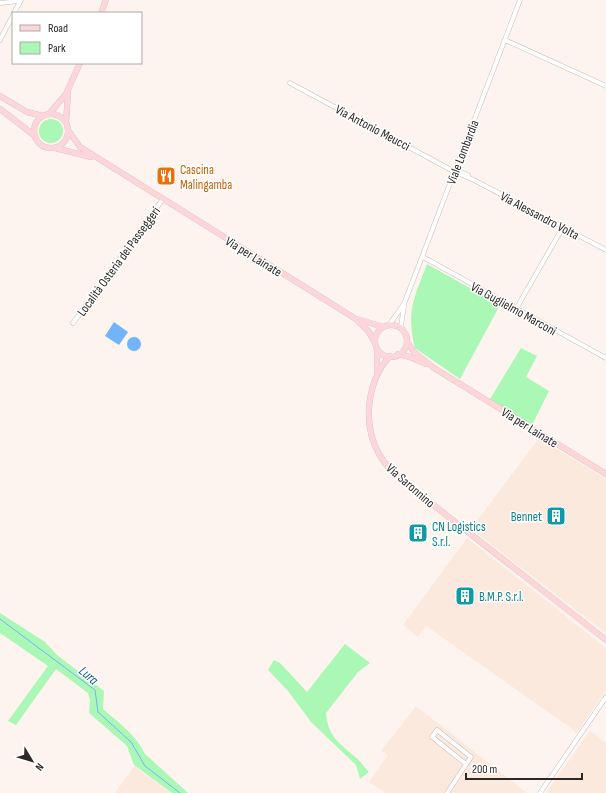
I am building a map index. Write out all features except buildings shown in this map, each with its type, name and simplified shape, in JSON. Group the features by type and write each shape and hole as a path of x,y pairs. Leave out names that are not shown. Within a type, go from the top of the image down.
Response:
{"main road":[{"path":"101,12 106,0"},
{"path":"35,136 34,132 36,122 62,100 70,87 80,64"},
{"path":"54,147 62,143 67,127 66,108 70,87"},
{"path":"1,98 27,112 60,116 80,146 101,161"},
{"path":"2,112 35,136 42,145 82,154 101,161"},
{"name":"Via per Lainate","path":"101,161 356,319 369,332 376,345"},
{"name":"Via per Lainate","path":"356,319 383,327"},
{"path":"389,325 398,327 405,334 407,342 402,351 398,354 390,356 382,354 376,345 377,334 383,327 389,325"},
{"name":"Via per Lainate","path":"407,342 414,352 434,368 606,474"},
{"name":"Via Saronnino","path":"376,345 378,361 377,372 371,395 370,426 378,454 391,471 606,640"},
{"name":"Via per Lainate","path":"398,354 410,357 434,368"},
{"name":"Via Saronnino","path":"377,372 390,356"}],"street":[{"name":"Viale Lombardia","path":"389,325 404,304 423,257 520,0"},
{"path":"0,3 21,1"},
{"path":"15,12 21,1"},
{"path":"0,40 12,18"},
{"path":"505,40 606,86"},
{"name":"Via Antonio Meucci","path":"290,83 455,171"},
{"name":"Via Alessandro Volta","path":"455,171 462,171 474,180 606,250"},
{"name":"Località Osteria dei Passeggeri","path":"73,322 163,199"},
{"path":"516,309 563,227"},
{"name":"Via Guglielmo Marconi","path":"423,257 606,358"},
{"name":"Viale Lombardia","path":"404,304 401,326 405,334"},
{"path":"540,793 606,697"},
{"path":"447,793 466,764 471,756 437,730 432,737 466,764"}],"shaded area":[{"name":"Bennet","path":"539,438 606,479 606,633 471,529"},
{"path":"467,538 606,648 606,690 576,734 572,729 426,626 418,637 403,625"},
{"path":"416,706 527,793 386,793 369,782 388,755 381,751"},
{"path":"590,731 606,742 606,793 546,793"},
{"path":"134,766 171,793 115,793"}],"green space":[{"path":"46,119 56,119 63,126 63,136 56,143 46,143 39,136 39,126"},
{"path":"427,264 500,305 460,379 415,348 412,335 411,314 415,296"},
{"path":"521,348 537,356 526,377 549,391 532,425 490,399"},
{"path":"0,613 45,642 57,655 104,691 103,709 132,735 142,747 145,754 188,793 172,793 134,765 127,746 89,713 90,700 88,693 56,669 16,725 8,721 48,666 0,633"},
{"path":"345,644 370,663 358,672 326,713 329,727 335,738 343,747 358,759 369,772 360,779 356,765 311,722 288,691 268,670 274,660 280,663 307,692"}],"water":[{"path":"114,322 128,332 119,345 105,336"},
{"path":"131,337 137,337 141,341 141,347 137,351 131,351 127,347 127,341"}],"waterway":[{"name":"Lura","path":"0,619 95,690 98,712 131,742 145,766 180,793"}],"place":[{"name":"Cascina Malingamba","path":"166,176"},
{"name":"Bennet","path":"556,516"},
{"name":"CN Logistics S.r.l.","path":"418,533"},
{"name":"B.M.P. S.r.l.","path":"465,596"}]}
